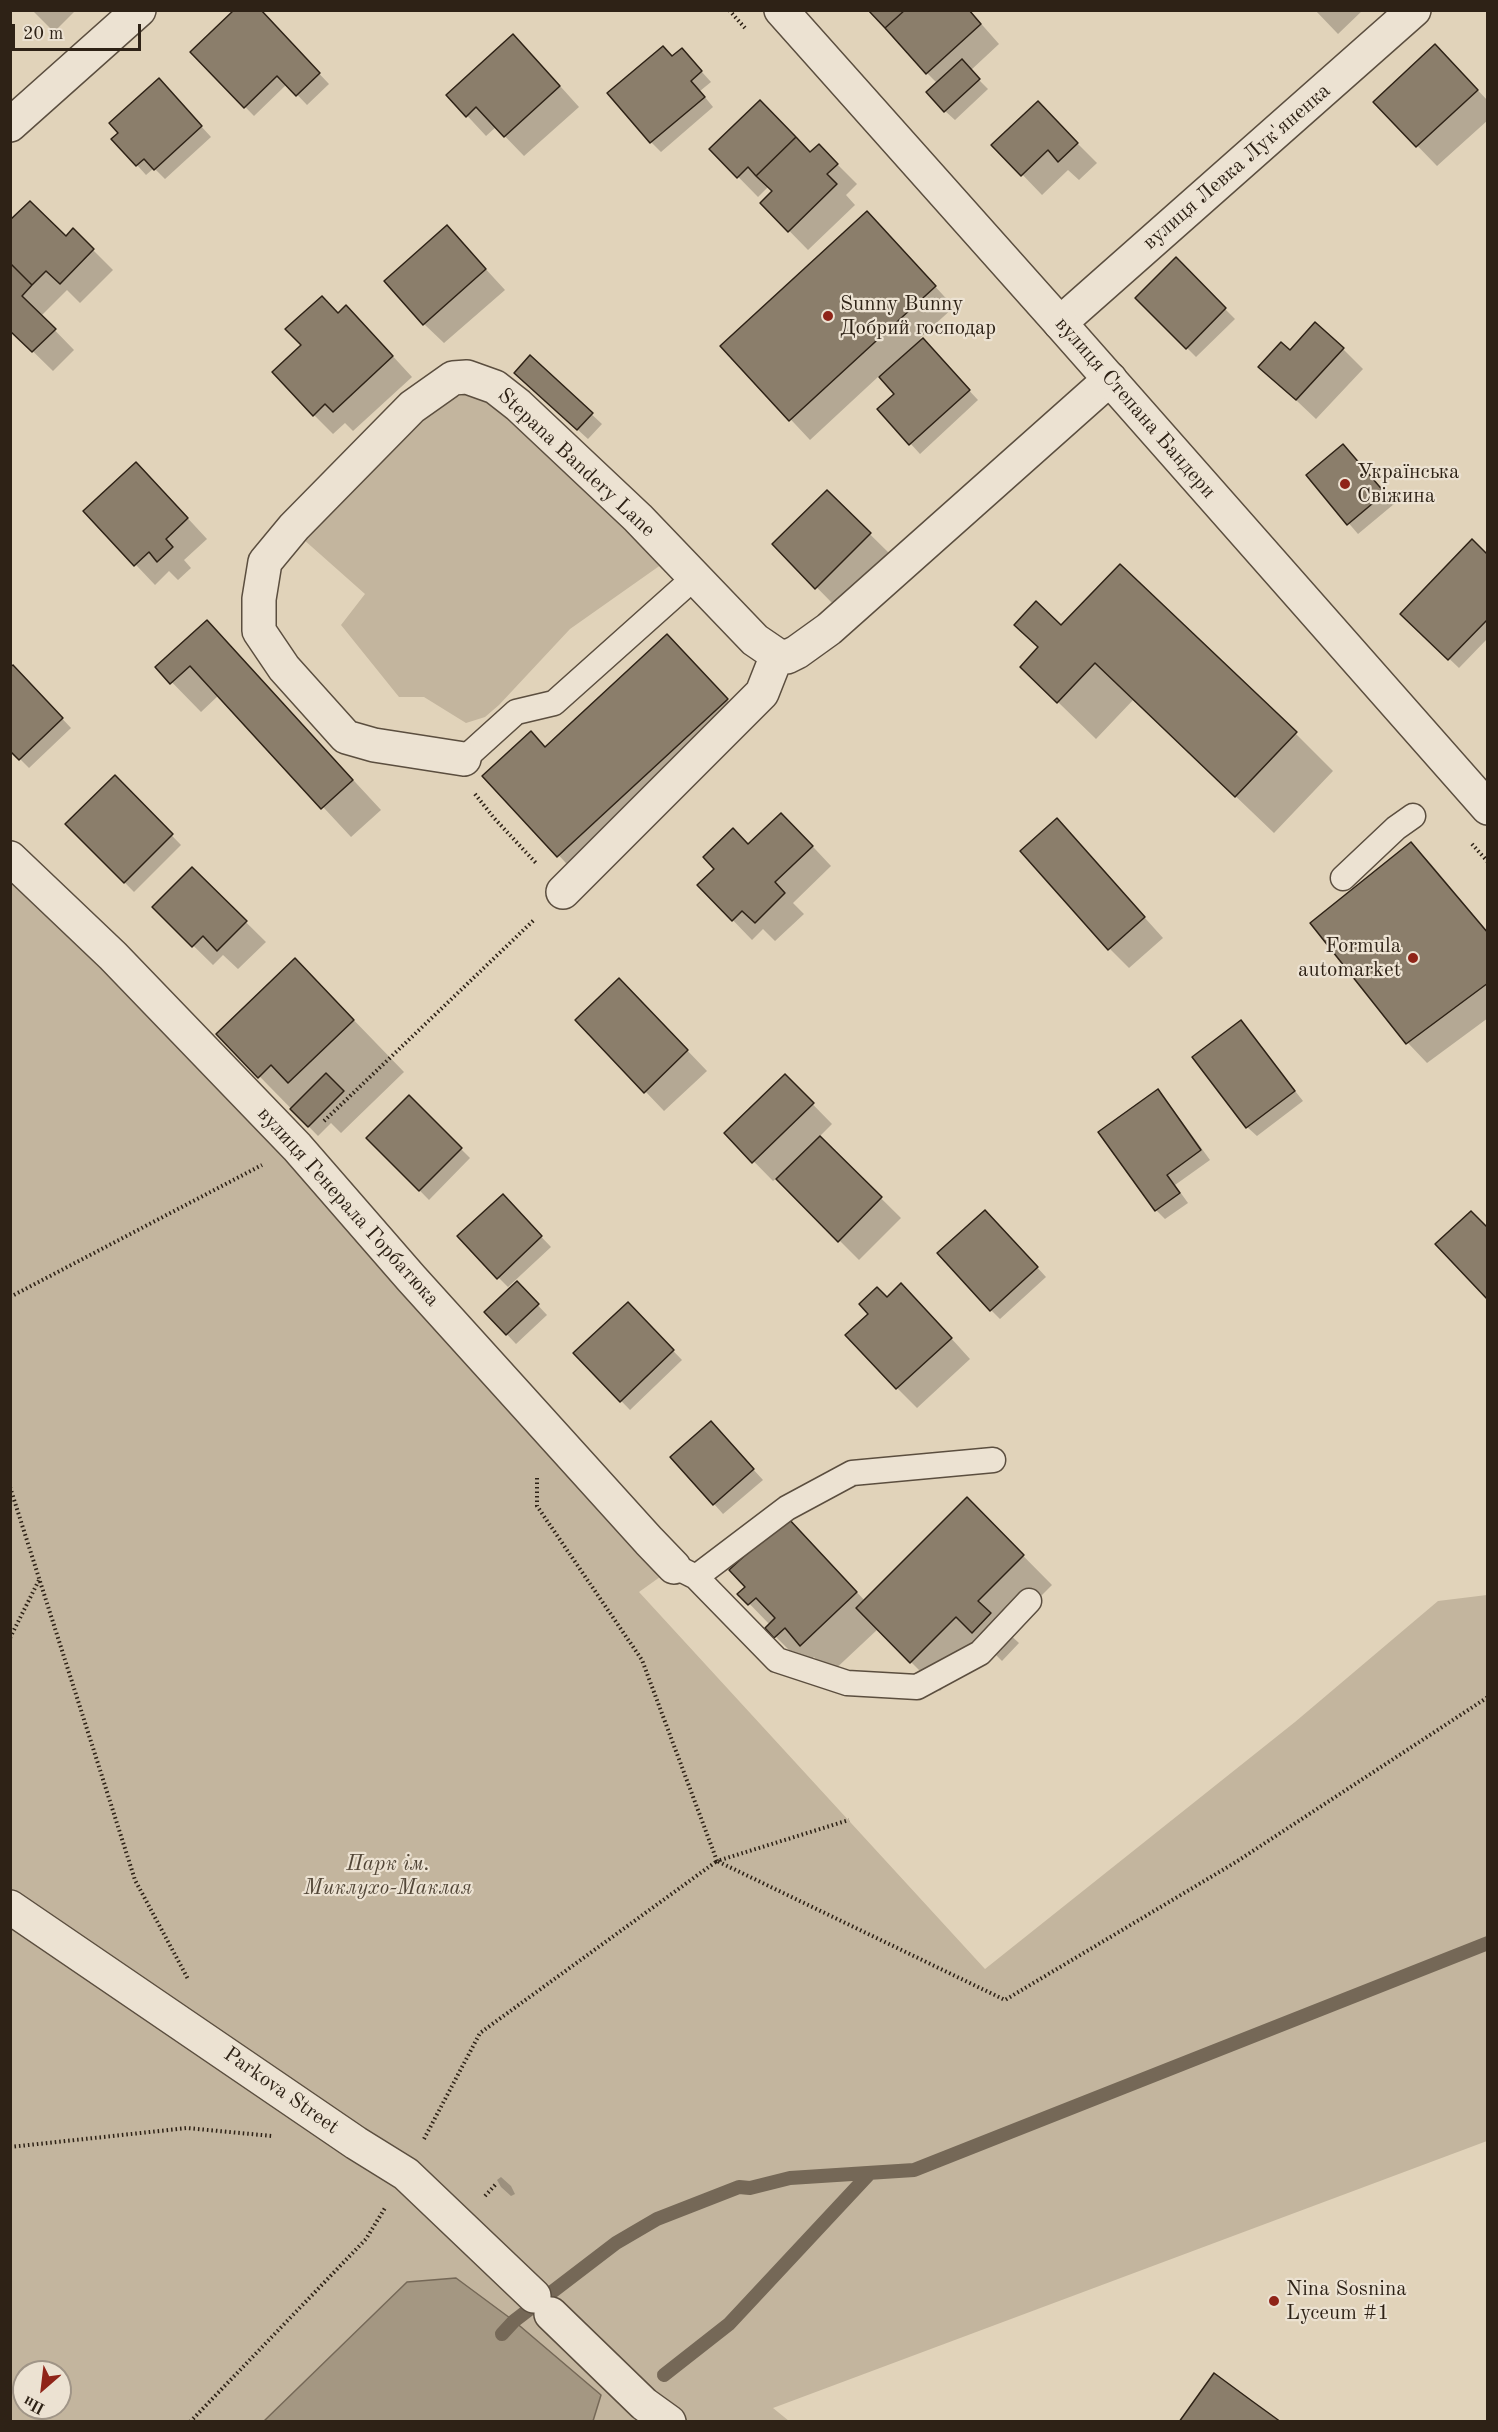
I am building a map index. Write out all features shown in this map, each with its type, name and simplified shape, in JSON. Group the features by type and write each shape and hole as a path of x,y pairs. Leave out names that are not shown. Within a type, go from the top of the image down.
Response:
{"street":[{"path":"10,125 140,10"},
{"name":"вулиця Степана Бандери","path":"781,10 1488,808"},
{"name":"вулиця Левка Лук'яненка","path":"1060,323 1414,10"},
{"name":"Stepana Bandery Lane","path":"465,759 374,746 346,737 284,668 259,631 259,600 265,562 294,527 412,407 453,378 467,377 495,387 518,405 592,472 755,640 777,655"},
{"path":"564,892 762,693 777,655 787,657 797,652 829,629 1110,379"},
{"name":"вулиця Генерала Горбатюка","path":"10,858 113,956 297,1147 648,1541 685,1572"},
{"name":"Parkova Street","path":"10,1907 405,2174 644,2404 669,2421"}],"lane":[{"path":"465,759 516,712 554,703 695,577"},
{"path":"1343,878 1396,828 1413,816"},
{"path":"993,1460 852,1473 787,1508 685,1572 777,1660 847,1683 917,1687 980,1653 1029,1602"}],"path":[{"path":"10,1297 297,1147 564,892 494,818 466,782 465,759"},
{"path":"539,1418 537,1506 642,1660 717,1861 1005,2000 1236,1862 1488,1697"},
{"path":"10,1487 135,1880 189,1982"},
{"path":"10,1638 40,1579"},
{"path":"190,2421 366,2239 405,2174 480,2033 717,1861 849,1820"},
{"path":"10,2147 187,2128 277,2136"}],"green space":[{"path":"473,394 497,403 665,562 570,629 499,705 485,717 466,723 424,697 399,697 341,625 365,594 303,539 403,435 448,398"},
{"name":"Парк ім. Миклухо-Маклая","path":"10,858 674,1567 639,1592 985,1969 1295,1722 1438,1601 1487,1595 1487,2141 773,2408 789,2421 593,2421 601,2395 407,2282 264,2421 11,2421"}],"shaded area":[{"path":"456,2278 514,2321 601,2395 593,2421 264,2421 407,2282"}],"building":[{"path":"234,10 261,10 320,73 296,96 277,76 244,108 190,52"},
{"path":"868,10 905,10 885,28"},
{"path":"905,10 969,10 981,24 926,74 885,28"},
{"path":"513,34 560,86 504,137 476,107 466,117 446,95"},
{"path":"1435,44 1478,90 1416,147 1373,102"},
{"path":"663,46 672,56 682,48 702,71 691,81 705,97 650,143 607,93"},
{"path":"962,59 980,79 944,112 926,92"},
{"path":"159,78 202,126 154,170 144,159 136,166 111,139 118,133 109,123"},
{"path":"760,100 796,137 756,176 748,167 737,178 709,149"},
{"path":"1038,101 1078,143 1058,162 1048,150 1021,176 991,145"},
{"path":"796,137 810,152 819,144 838,164 827,174 837,184 788,232 760,203 772,191 756,176"},
{"path":"30,201 66,236 73,228 94,249 60,284 46,271 32,285 10,263 10,220"},
{"name":"Sunny Bunny Добрий господар","path":"867,211 936,286 789,421 720,346"},
{"path":"447,225 486,269 423,325 384,281"},
{"path":"1176,257 1226,308 1186,349 1135,298"},
{"path":"10,263 32,285 22,296 56,329 32,352 10,331"},
{"path":"322,296 338,313 346,305 393,356 333,412 325,404 313,416 272,372 301,345 285,329"},
{"path":"1315,322 1344,348 1296,400 1258,367 1281,342 1290,350"},
{"path":"923,338 970,390 909,445 877,409 894,394 879,377"},
{"path":"530,355 593,413 577,430 514,373"},
{"name":"Українська Свіжина","path":"1343,444 1385,493 1347,525 1306,475"},
{"path":"136,462 188,518 166,539 173,547 157,562 149,552 134,566 83,511"},
{"path":"827,490 871,533 815,589 772,544"},
{"path":"1472,539 1488,555 1488,619 1448,660 1400,614"},
{"path":"1120,564 1297,732 1235,797 1095,663 1057,703 1020,667 1038,647 1014,625 1036,601 1061,625"},
{"path":"207,620 353,780 321,809 190,666 170,684 155,667"},
{"path":"667,634 728,699 557,857 482,776 531,731 545,747"},
{"path":"13,665 63,718 19,760 10,751 10,667"},
{"path":"115,775 173,834 124,883 65,824"},
{"path":"781,813 813,846 775,882 785,893 755,923 742,911 732,921 697,885 714,869 703,857 733,828 748,844"},
{"path":"1057,818 1145,917 1108,950 1020,851"},
{"name":"Formula automarket","path":"1411,842 1488,933 1488,983 1406,1044 1310,923"},
{"path":"192,867 247,921 217,951 203,936 192,947 152,907"},
{"path":"295,958 354,1020 288,1083 271,1065 258,1078 216,1034"},
{"path":"619,978 688,1050 644,1093 575,1020"},
{"path":"1241,1020 1295,1091 1246,1128 1192,1057"},
{"path":"326,1073 344,1091 308,1127 290,1109"},
{"path":"785,1074 814,1103 752,1163 724,1133"},
{"path":"1158,1089 1201,1150 1167,1175 1180,1193 1155,1211 1098,1132"},
{"path":"409,1095 462,1148 419,1191 366,1138"},
{"path":"820,1136 882,1197 838,1242 776,1179"},
{"path":"503,1194 542,1236 497,1279 457,1236"},
{"path":"985,1210 1038,1267 990,1311 937,1253"},
{"path":"1471,1211 1488,1228 1488,1300 1435,1244"},
{"path":"517,1281 539,1304 506,1335 484,1312"},
{"path":"901,1283 952,1338 896,1389 845,1335 868,1314 859,1304 877,1287 887,1297"},
{"path":"628,1302 674,1350 620,1402 573,1353"},
{"path":"711,1421 754,1469 713,1505 670,1457"},
{"path":"967,1497 1024,1555 978,1601 991,1613 972,1633 956,1617 910,1663 856,1608"},
{"path":"787,1517 857,1592 800,1646 785,1628 774,1638 765,1628 775,1618 756,1598 748,1605 737,1594 745,1587 729,1570"},
{"path":"1214,2373 1252,2401 1281,2422 1179,2422"}],"waterway":[{"path":"502,2334 514,2321 616,2243 657,2219 739,2187 750,2188 790,2178 914,2170 1488,1943"},
{"path":"664,2375 729,2324 870,2173"}],"place":[{"name":"Sunny Bunny Добрий господар","path":"828,316"},
{"name":"Українська Свіжина","path":"1345,484"},
{"name":"Formula automarket","path":"1413,958"},
{"name":"Nina Sosnina Lyceum #1","path":"1274,2301"}]}
